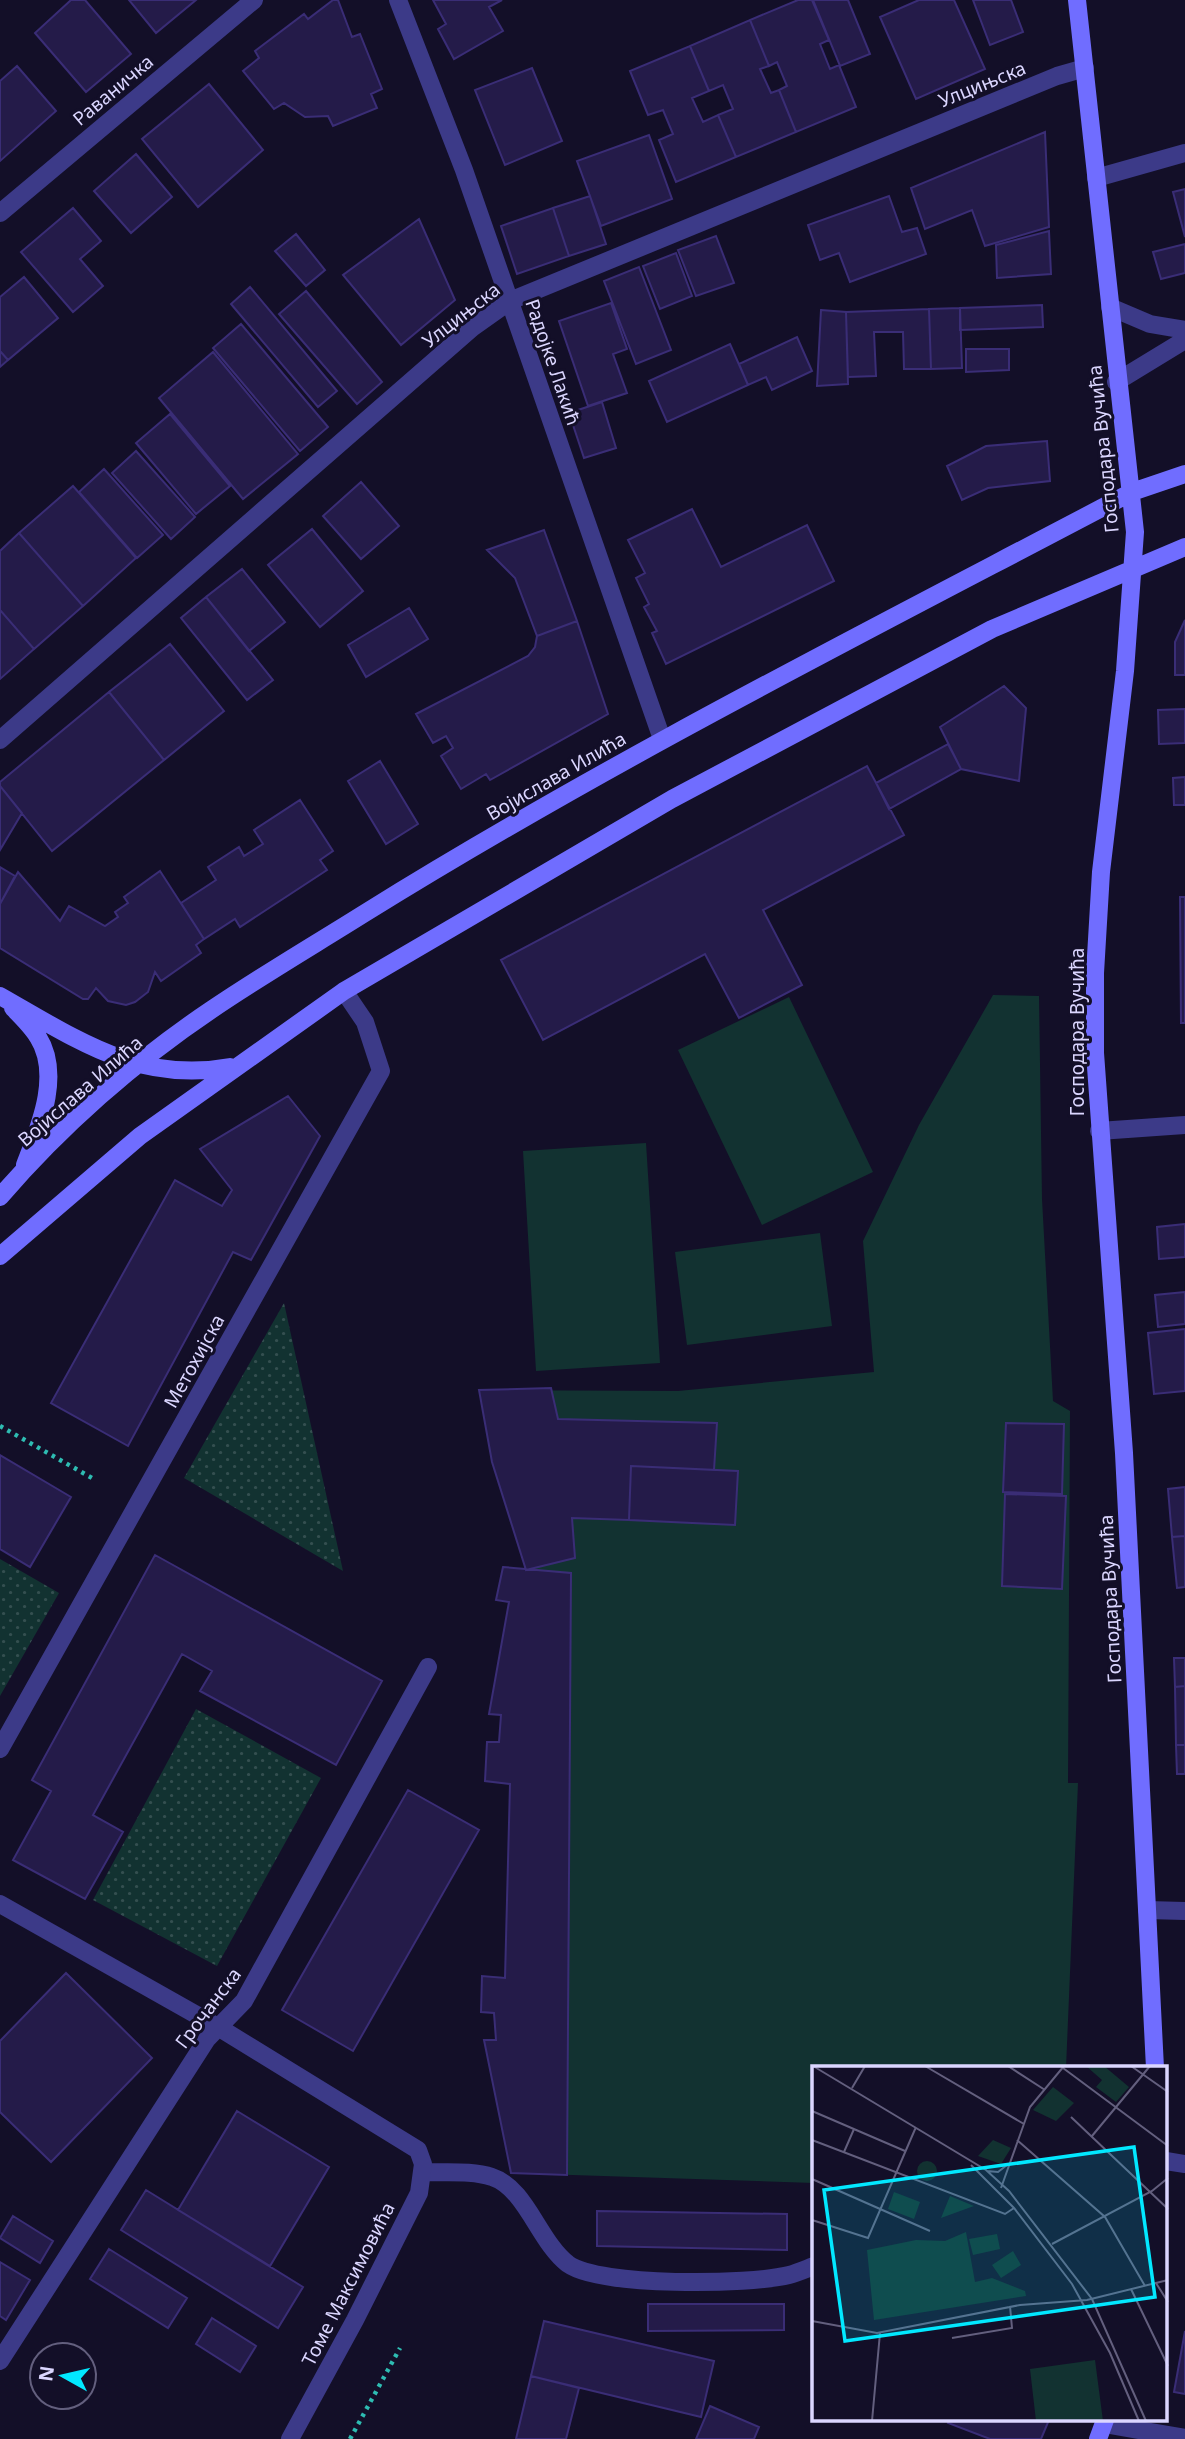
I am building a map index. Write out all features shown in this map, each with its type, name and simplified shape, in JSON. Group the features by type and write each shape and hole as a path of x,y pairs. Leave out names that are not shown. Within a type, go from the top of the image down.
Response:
{"main road":[{"name":"Господара Вучића","path":"1077,0 1116,382 1132,492 1133,567 1098,910 1095,973 1099,1131 1124,1453 1155,2066"},
{"name":"Војислава Илића","path":"0,1196 24,1168 138,1066 209,1011 427,875 662,739 1132,492 1185,474"},
{"path":"0,1256 140,1136 344,991 672,799 992,629 1185,547"},
{"path":"3,998 97,1049 138,1066 205,1072 237,1065"},
{"path":"3,998 40,1039 49,1075 45,1105 24,1168"}],"street":[{"name":"Раваничка","path":"0,213 254,0"},
{"name":"Радојке Лакић","path":"398,0 510,301 662,739"},
{"name":"Улцињска","path":"0,740 472,328 510,301 1057,76 1085,68"},
{"path":"1096,178 1185,153"},
{"path":"1110,307 1150,324 1185,330"},
{"path":"1116,382 1185,340"},
{"name":"Метохијска","path":"0,1749 381,1071 365,1022 344,991"},
{"path":"1099,1131 1185,1125"},
{"name":"Грочанска","path":"0,2361 218,2027 244,2001 428,1667"},
{"path":"0,1904 218,2027 413,2145 421,2158 423,2172 489,2176 500,2180 520,2201 549,2246 578,2271 591,2275 655,2282 752,2279 788,2275 812,2267"},
{"path":"1147,1910 1185,1910"},
{"name":"Томе Максимовића","path":"290,2439 355,2320 419,2193 423,2172"},
{"path":"1102,2427 1185,2438"}],"path":[{"path":"0,1426 92,1478"},
{"path":"350,2439 400,2348"}],"green space":[{"path":"993,995 1039,996 1042,1199 1053,1401 1070,1411 1068,1783 1078,1783 1066,2066 812,2066 812,2183 511,2173 484,2040 496,2040 494,2013 481,2012 482,1976 505,1977 510,1784 485,1781 487,1742 499,1742 501,1715 489,1714 509,1602 496,1600 503,1567 526,1569 492,1462 479,1390 678,1391 874,1372 863,1241 919,1125"},
{"path":"789,997 873,1172 762,1225 678,1050"},
{"path":"646,1143 660,1363 536,1371 523,1151"},
{"path":"820,1233 832,1326 687,1345 675,1252"},
{"path":"284,1303 343,1571 184,1478"},
{"path":"0,1559 59,1593 0,1696"},
{"path":"196,1709 321,1778 217,1966 93,1900"}],"building":[{"path":"71,0 85,0 131,54 86,92 35,33"},
{"path":"129,0 196,0 156,33"},
{"path":"333,0 338,0 352,37 360,34 382,89 371,94 377,108 333,126 328,116 305,117 284,103 274,109 243,71 259,58 255,51 304,14 308,19"},
{"path":"433,0 502,0 489,7 503,31 454,59 438,29 446,24"},
{"path":"798,0 812,0 829,40 820,44 830,69 839,65 856,107 796,132 779,90 787,86 777,62 769,66 750,20"},
{"path":"813,0 848,0 870,54 840,66"},
{"path":"919,0 954,0 985,69 916,99 880,17"},
{"path":"973,0 1011,0 1023,32 990,45"},
{"path":"750,20 769,66 760,69 771,93 779,90 796,132 736,157 718,115 733,109 723,85 709,91 690,46"},
{"path":"690,46 709,91 692,98 703,122 718,115 736,157 676,182 659,140 673,134 663,110 648,115 630,71"},
{"path":"17,66 56,111 0,161 0,81"},
{"path":"532,68 562,141 505,165 475,90"},
{"path":"209,84 263,150 198,207 142,139"},
{"path":"1045,132 1049,227 985,246 972,210 925,229 911,188"},
{"path":"649,135 672,199 601,226 577,161"},
{"path":"136,154 172,197 131,233 94,191"},
{"path":"1185,189 1185,237 1173,192"},
{"path":"590,196 606,244 569,256 553,208"},
{"path":"889,196 902,232 917,228 926,254 850,282 839,253 820,260 808,225"},
{"path":"73,208 101,241 80,259 103,286 73,312 21,252"},
{"path":"553,208 569,256 517,274 501,226"},
{"path":"419,219 455,300 401,345 343,275"},
{"path":"1049,231 1051,274 997,278 996,245"},
{"path":"296,234 325,270 306,286 275,251"},
{"path":"716,236 734,283 696,296 678,250"},
{"path":"1185,244 1185,273 1161,279 1153,252"},
{"path":"676,253 692,296 660,309 643,266"},
{"path":"639,267 671,350 636,364 604,281"},
{"path":"24,277 58,318 8,360 0,351 0,297"},
{"path":"250,287 337,391 318,407 231,304"},
{"path":"306,291 382,382 357,404 279,314"},
{"path":"611,303 627,349 613,354 627,393 588,406 559,321"},
{"path":"1042,305 1043,327 960,330 960,308"},
{"path":"960,308 962,368 931,369 929,309"},
{"path":"929,309 931,369 904,369 903,332 874,332 876,376 848,377 846,312"},
{"path":"821,310 846,312 848,384 817,386"},
{"path":"241,324 328,427 300,451 213,348"},
{"path":"797,337 812,371 772,390 766,377 748,385 739,364"},
{"path":"730,344 748,385 667,422 649,381"},
{"path":"966,349 1009,349 1009,370 966,372"},
{"path":"0,351 8,360 0,367"},
{"path":"213,352 298,454 243,499 159,398"},
{"path":"602,402 616,448 584,458 569,413"},
{"path":"170,414 230,486 196,514 136,443"},
{"path":"1047,441 1050,481 988,488 962,500 947,466 986,446"},
{"path":"136,451 195,517 171,539 112,473"},
{"path":"104,469 163,535 137,558 79,492"},
{"path":"361,482 399,526 361,559 323,516"},
{"path":"73,486 136,558 83,606 19,533"},
{"path":"692,509 721,567 807,525 834,581 666,664 652,633 657,631 644,607 649,604 636,578 645,573 628,540"},
{"path":"312,529 363,591 320,627 268,565"},
{"path":"544,530 577,621 537,636 515,578 487,550"},
{"path":"19,533 83,606 34,649 0,610 0,551"},
{"path":"242,569 285,622 249,651 206,597"},
{"path":"206,597 273,680 247,700 181,618"},
{"path":"409,608 428,639 366,677 348,645"},
{"path":"0,610 34,649 0,679"},
{"path":"1185,620 1185,675 1175,675 1175,642"},
{"path":"577,621 608,714 490,780 486,774 461,789 441,756 453,748 446,736 433,743 416,714 528,656 535,647 537,636"},
{"path":"170,644 224,711 164,760 109,692"},
{"path":"1004,686 1026,708 1019,781 961,769 940,727"},
{"path":"109,692 164,760 52,851 0,786 0,782"},
{"path":"1185,709 1185,743 1159,744 1158,710"},
{"path":"948,744 961,769 889,809 876,783"},
{"path":"380,761 418,824 386,844 348,781"},
{"path":"867,766 904,835 763,910 802,985 739,1018 705,954 543,1040 501,960"},
{"path":"1185,777 1185,805 1174,805 1173,778"},
{"path":"0,786 22,813 0,850"},
{"path":"300,800 333,851 320,860 327,870 240,927 235,919 204,939 181,903 216,880 208,867 239,847 244,856 263,844 254,830"},
{"path":"0,867 15,876 0,904"},
{"path":"160,871 204,939 196,945 201,953 161,981 155,972 148,992 135,1002 126,1005 108,1001 96,988 88,999 83,999 0,948 0,904 18,872 60,921 69,906 105,926 118,917 115,912 128,903 124,897"},
{"path":"1180,897 1185,897 1185,1023 1181,1023"},
{"path":"288,1096 320,1136 251,1260 233,1252 128,1446 51,1403 175,1180 222,1206 232,1190 200,1149"},
{"path":"1185,1224 1185,1257 1159,1259 1157,1227"},
{"path":"1185,1292 1185,1324 1158,1327 1155,1295"},
{"path":"1185,1329 1185,1391 1154,1394 1148,1333"},
{"path":"551,1388 558,1419 717,1423 714,1470 631,1466 629,1520 572,1518 575,1558 526,1570 492,1462 479,1390"},
{"path":"1006,1423 1064,1424 1062,1494 1003,1492"},
{"path":"0,1455 71,1497 30,1567 0,1549"},
{"path":"631,1466 738,1471 735,1525 629,1520"},
{"path":"1185,1487 1185,1536 1172,1537 1168,1489"},
{"path":"1005,1494 1066,1496 1062,1589 1002,1586"},
{"path":"1185,1536 1185,1587 1177,1588 1172,1537"},
{"path":"155,1555 382,1681 336,1765 200,1691 212,1671 182,1654 93,1815 123,1832 85,1899 13,1860 51,1791 32,1780"},
{"path":"503,1567 571,1573 567,2175 511,2173 484,2040 496,2040 494,2013 481,2012 482,1976 505,1978 510,1784 485,1781 487,1742 499,1742 501,1715 489,1714 509,1602 496,1600"},
{"path":"1174,1658 1185,1658 1185,1686 1175,1687"},
{"path":"1185,1686 1185,1745 1176,1745 1175,1687"},
{"path":"1176,1745 1185,1745 1185,1774 1177,1774"},
{"path":"408,1790 479,1830 353,2051 282,2010"},
{"path":"66,1973 152,2058 51,2162 0,2112 0,2041"},
{"path":"237,2111 329,2167 270,2266 178,2210"},
{"path":"146,2190 303,2287 278,2328 121,2230"},
{"path":"597,2211 787,2214 787,2250 597,2246"},
{"path":"13,2216 53,2241 40,2263 0,2238"},
{"path":"109,2249 187,2298 168,2328 90,2279"},
{"path":"0,2262 30,2280 6,2320 0,2316"},
{"path":"648,2304 784,2304 784,2330 648,2331"},
{"path":"212,2318 256,2346 240,2372 196,2344"},
{"path":"544,2321 714,2361 701,2417 531,2376"},
{"path":"1185,2331 1185,2394 1174,2392"},
{"path":"531,2376 579,2388 566,2439 516,2439"},
{"path":"710,2406 759,2427 754,2439 696,2439"},
{"path":"1048,2422 1041,2439 990,2439 948,2423"}]}
